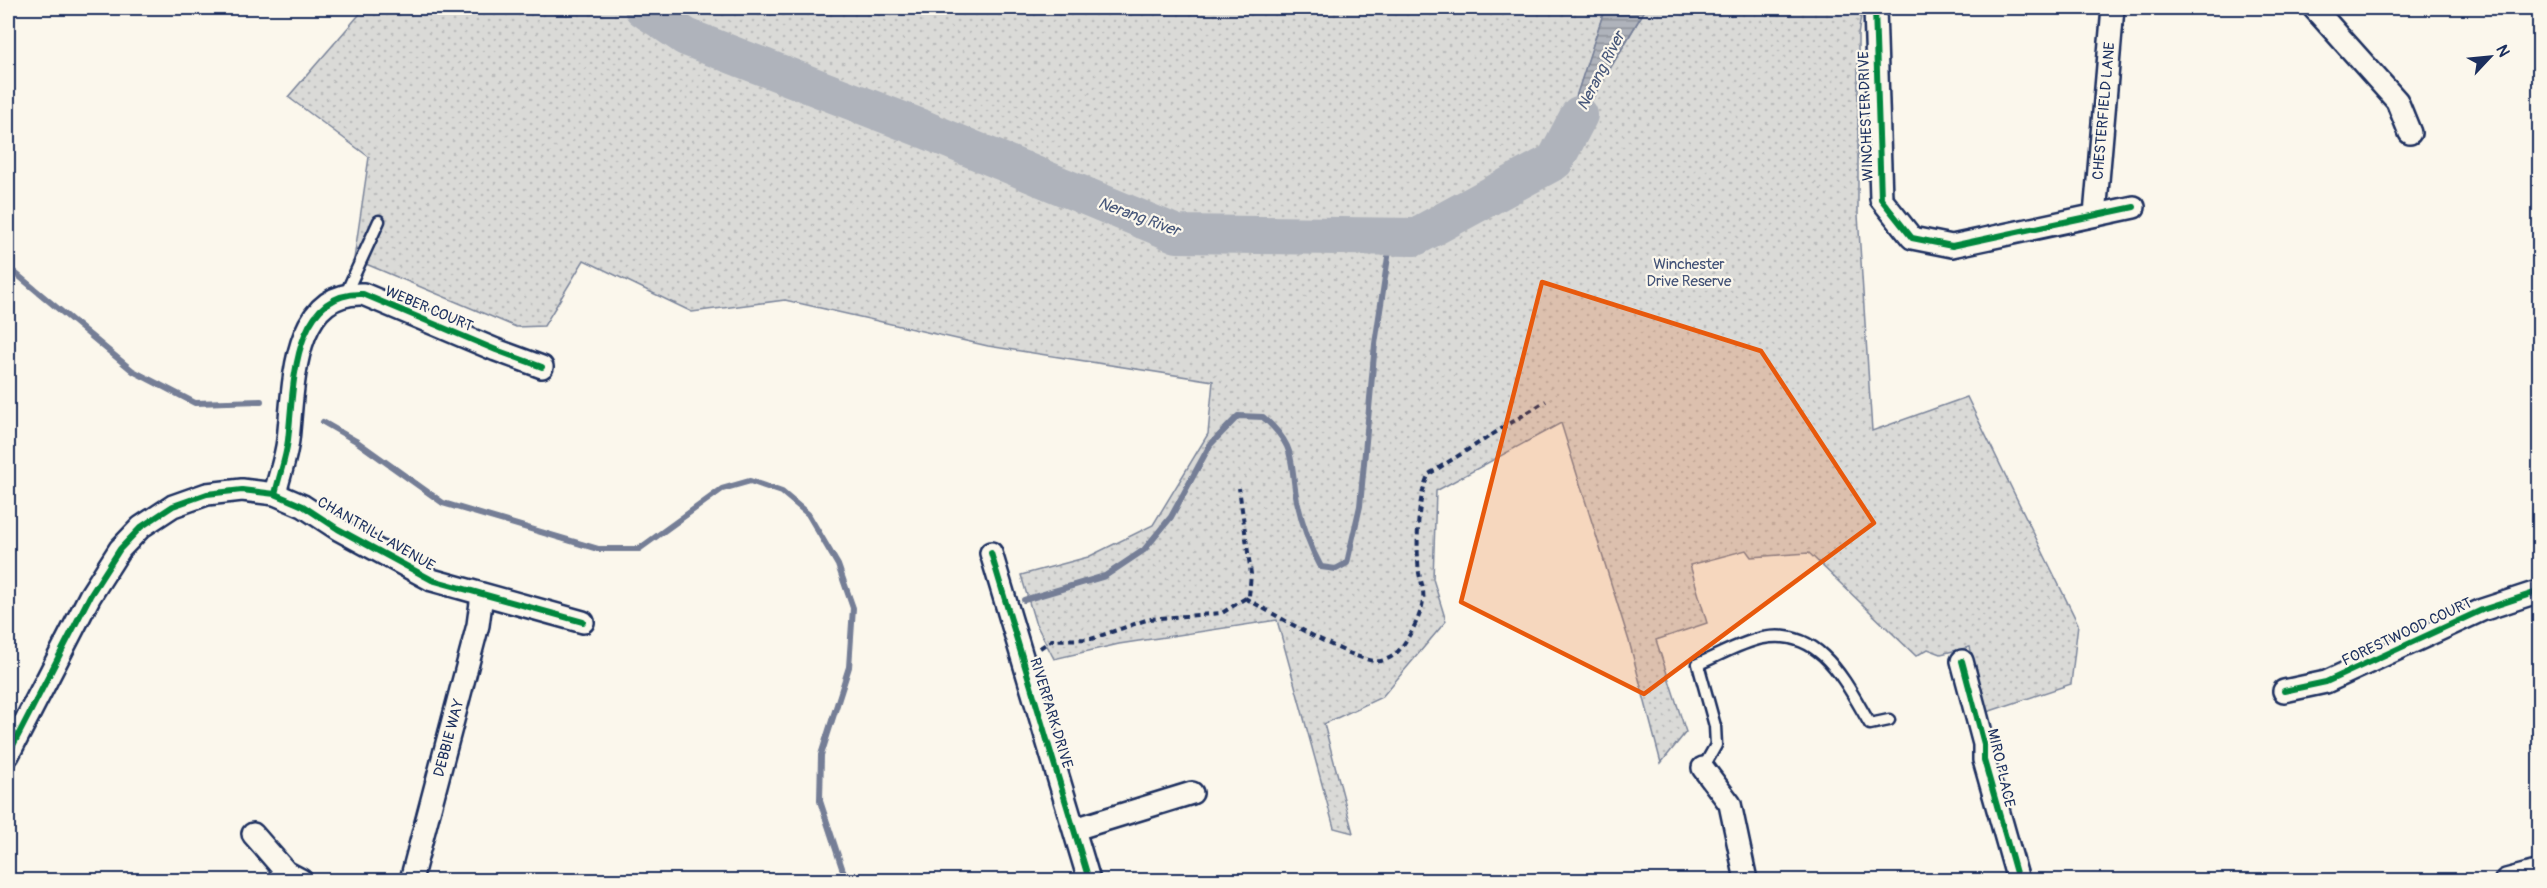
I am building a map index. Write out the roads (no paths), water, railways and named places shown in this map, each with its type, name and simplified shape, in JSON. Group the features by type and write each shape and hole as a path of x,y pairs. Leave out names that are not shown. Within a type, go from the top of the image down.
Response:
{"street":[{"name":"WINCHESTER DRIVE","path":"1875,8 1881,200 1912,238 1952,246 2134,207"},
{"name":"CHESTERFIELD LANE","path":"2095,215 2113,8"},
{"path":"2314,8 2397,101 2410,133"},
{"path":"275,494 287,444 295,374 306,332 313,316 328,302 346,293"},
{"name":"WEBER COURT","path":"346,293 363,294 542,367"},
{"name":"CHANTRILL AVENUE","path":"8,755 90,596 120,549 141,527 173,506 207,494 242,490 275,494 303,506 338,529 432,580 583,622"},
{"name":"RIVERPARK DRIVE","path":"991,553 1089,880"},
{"name":"FORESTWOOD COURT","path":"2284,691 2326,682 2481,610 2540,591"},
{"name":"DEBBIE WAY","path":"411,880 478,625 482,595"},
{"name":"MIRO PLACE","path":"1962,661 1984,744 1984,760 2018,880"},
{"path":"1703,768 1730,804 1746,880"},
{"path":"1075,829 1192,793"},
{"path":"253,834 286,872 301,880"},
{"path":"2506,880 2540,871"}],"lane":[{"path":"346,293 379,220"},
{"path":"1703,768 1716,745 1715,726 1698,664 1762,639 1782,637 1814,646 1841,674 1870,724 1889,720"}],"water":[{"path":"1605,8 1646,8 1555,161"}],"waterway":[{"name":"Nerang River","path":"643,8 686,37 926,130 1177,234 1415,237 1555,161 1579,115"},
{"path":"1024,600 1105,576 1144,550 1171,517 1210,445 1238,416 1263,417 1282,437 1287,446 1301,518 1321,567 1336,569 1347,563 1360,506 1375,344 1391,237"},
{"path":"8,267 133,371 195,403 261,401"},
{"path":"323,422 356,441 443,503 598,549 639,549 722,489 750,481 782,492 808,514 838,565 853,608 849,667 821,755 820,801 846,880"}],"park label":[{"name":"Winchester Drive Reserve","path":"1689,272"}]}
